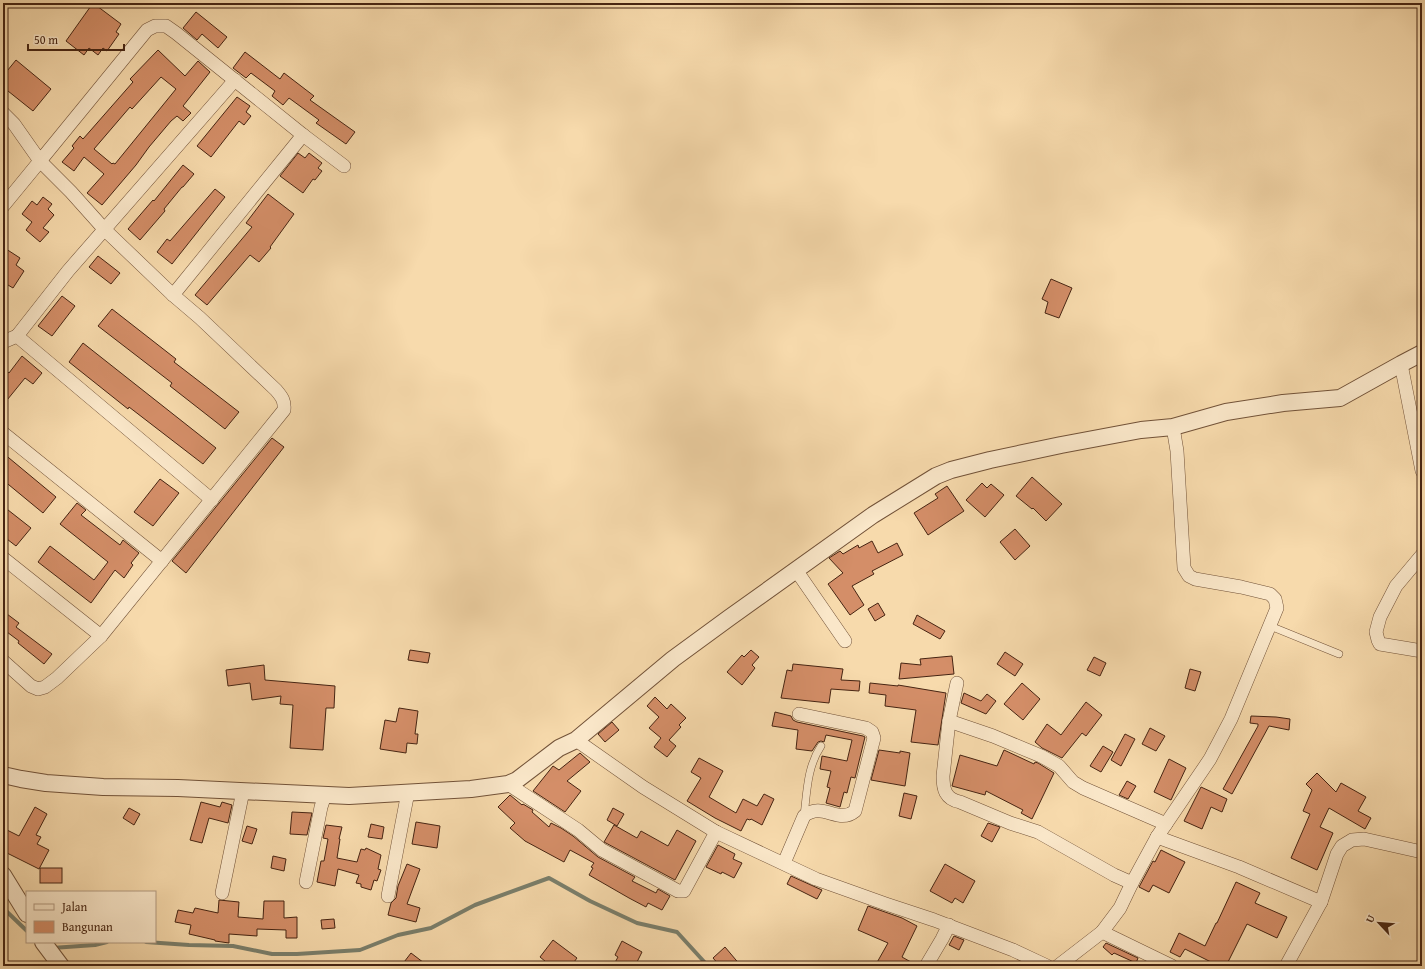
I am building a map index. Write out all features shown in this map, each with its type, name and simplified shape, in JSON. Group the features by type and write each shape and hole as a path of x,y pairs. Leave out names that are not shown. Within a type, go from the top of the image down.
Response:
{"street":[{"path":"3,206 147,30 155,26 166,26 176,33 344,166"},
{"path":"3,342 17,336 68,271 235,80"},
{"path":"3,113 14,124 40,161 71,192 105,230 173,296 200,318 276,390 284,401 284,410 90,648 45,687 38,689 31,686 3,661"},
{"path":"173,296 303,135"},
{"path":"17,336 212,500"},
{"path":"3,775 46,783 103,787 178,788 348,796 471,789 508,784 517,780 559,748 576,740 673,659 796,570 873,515 936,476 951,470 990,460 1060,445 1141,430 1173,428 1226,412 1283,403 1340,398 1422,353"},
{"path":"1401,364 1422,471"},
{"path":"1058,966 1102,932 1120,908 1157,837 1210,759 1227,726 1277,608 1275,599 1270,594 1241,586 1195,580 1189,576 1184,568 1177,451 1173,428"},
{"path":"3,433 162,561"},
{"path":"1422,554 1396,586 1380,617 1376,632 1380,644 1422,651"},
{"path":"3,558 101,636"},
{"path":"796,570 845,641"},
{"path":"957,683 950,721 943,776 943,784 947,795 953,800 1010,823 1038,832 1114,875 1132,883"},
{"path":"784,863 804,816 811,811 821,811 844,816 850,815 855,811 874,738 872,732 866,728 799,714"},
{"path":"950,721 993,736 1041,756 1059,766 1073,782 1083,788 1166,824"},
{"path":"576,740 643,787 716,832 816,879 1013,950 1047,966"},
{"path":"508,784 578,830 602,850 678,891 684,891 716,832"},
{"path":"222,893 243,791"},
{"path":"388,896 408,792"},
{"path":"306,882 325,795"},
{"path":"1157,837 1239,867 1321,902"},
{"path":"1286,966 1321,902 1337,854 1342,846 1352,840 1364,839 1422,852"},
{"path":"3,875 26,912"},
{"path":"926,966 949,926"},
{"path":"1102,932 1172,966"},
{"path":"45,943 59,962"}],"lane":[{"path":"1270,626 1339,654"},
{"path":"804,816 808,779 814,759 821,746"}],"building":[{"path":"93,3 121,24 116,32 119,34 107,51 103,48 98,55 89,48 84,55 66,41"},
{"path":"196,12 227,37 218,48 202,34 197,40 183,28"},
{"path":"158,50 185,76 198,61 210,72 183,106 191,113 183,121 177,116 171,121 102,205 87,193 104,174 84,157 74,171 62,162 74,148 72,146 80,136 83,139 133,82 130,79","holes":["161,77 176,89 115,164 112,164 94,149 130,107 132,109"]},
{"path":"245,52 280,79 284,73 314,96 310,100 355,132 346,144 316,123 319,120 289,98 283,105 272,96 275,91 251,73 246,78 233,68"},
{"path":"16,60 51,89 33,111 3,87 3,76"},
{"path":"237,97 250,106 246,112 251,116 244,125 239,121 211,157 197,146"},
{"path":"298,153 305,158 309,153 322,163 318,168 322,171 315,180 313,179 303,193 280,176"},
{"path":"183,165 194,174 140,240 128,229 153,200 154,201"},
{"path":"215,189 225,197 172,264 157,252 167,239 170,241"},
{"path":"268,194 294,214 270,247 271,248 259,262 250,255 207,305 195,295 252,227 246,223"},
{"path":"43,197 52,204 48,209 54,215 43,228 49,232 40,242 26,230 32,222 22,214 32,201 37,205"},
{"path":"3,247 20,258 16,265 24,271 13,288 3,282"},
{"path":"98,256 120,273 111,284 89,267"},
{"path":"1051,279 1072,288 1059,318 1045,313 1048,302 1042,299"},
{"path":"62,296 75,306 52,336 38,326"},
{"path":"112,309 176,359 174,362 239,412 225,429 170,386 172,383 98,326"},
{"path":"83,343 216,448 203,464 129,407 128,409 69,362"},
{"path":"22,356 42,373 33,384 25,378 3,405 3,368 9,373"},
{"path":"272,438 284,447 186,573 172,561"},
{"path":"3,453 56,497 43,513 3,480"},
{"path":"1032,477 1062,504 1046,521 1033,508 1032,509 1016,496"},
{"path":"160,479 179,493 153,526 134,512"},
{"path":"982,483 987,488 991,484 1004,495 985,517 966,500"},
{"path":"947,486 964,511 928,535 914,513 938,498 935,494"},
{"path":"77,503 86,510 81,515 120,545 123,540 139,553 131,563 133,565 124,578 115,570 91,603 38,562 50,546 94,580 108,562 60,524"},
{"path":"3,506 31,528 16,546 3,536"},
{"path":"1015,529 1030,546 1015,560 1000,542"},
{"path":"872,541 878,553 897,543 903,555 872,571 874,574 852,586 864,605 850,615 828,584 843,573 829,558 840,551 843,554 858,545 859,548"},
{"path":"878,603 885,615 875,621 868,609"},
{"path":"3,611 19,623 16,627 52,654 44,664 18,643 19,641 3,629"},
{"path":"917,615 945,631 940,639 913,624"},
{"path":"410,650 430,653 428,663 408,660"},
{"path":"751,650 759,657 752,665 755,668 742,685 727,672 742,655 744,657"},
{"path":"1005,652 1023,664 1015,676 997,664"},
{"path":"952,656 954,674 899,679 901,663 921,665 920,659"},
{"path":"1094,657 1106,663 1100,676 1087,670"},
{"path":"793,664 843,669 841,680 860,681 859,691 831,689 829,703 781,698 787,670 792,671"},
{"path":"264,665 265,680 335,686 334,708 326,708 323,750 290,748 293,705 280,704 281,696 252,700 250,683 228,686 226,670"},
{"path":"1190,669 1201,672 1195,691 1185,688"},
{"path":"870,683 898,685 946,693 938,745 911,742 916,710 885,706 886,695 869,693"},
{"path":"1022,683 1040,699 1023,720 1004,704"},
{"path":"964,693 981,701 987,694 996,701 986,714 961,703"},
{"path":"655,697 667,709 671,704 686,718 679,725 681,727 669,740 676,746 667,757 654,747 661,738 649,728 659,717 647,706"},
{"path":"1086,702 1102,715 1086,736 1082,733 1062,758 1042,748 1035,742 1047,724 1061,735"},
{"path":"399,708 418,711 415,734 418,734 417,744 407,743 406,753 380,749 385,720 396,722"},
{"path":"775,712 791,716 793,720 797,722 865,737 855,778 851,777 847,793 844,792 840,807 826,803 830,788 827,787 831,771 820,769 822,756 847,761 852,740 826,735 824,742 818,742 812,751 796,749 798,730 772,726"},
{"path":"1251,716 1290,719 1289,730 1269,726 1232,794 1223,789 1258,726 1258,724 1250,723"},
{"path":"612,722 619,730 605,742 598,734"},
{"path":"1150,728 1165,736 1156,751 1142,744"},
{"path":"1125,734 1135,739 1121,766 1111,760"},
{"path":"1103,746 1113,752 1101,772 1090,766"},
{"path":"879,750 910,753 905,786 871,780"},
{"path":"1004,750 1034,764 1035,762 1038,763 1054,773 1032,819 1021,813 1023,810 986,791 985,795 952,786 960,755 997,766"},
{"path":"580,753 590,762 567,781 581,791 565,812 533,791 553,766 559,770"},
{"path":"699,758 723,771 709,797 736,813 743,799 757,806 764,794 774,799 762,825 751,819 747,819 741,831 715,818 687,801 701,778 691,772"},
{"path":"1169,759 1186,768 1171,800 1154,792"},
{"path":"1317,773 1336,792 1341,783 1366,797 1358,811 1371,818 1365,829 1329,808 1320,827 1333,833 1317,870 1291,858 1310,814 1303,811 1312,790 1306,784"},
{"path":"1127,781 1136,786 1128,799 1119,795"},
{"path":"1201,787 1227,799 1222,812 1211,807 1202,829 1184,821"},
{"path":"904,793 917,796 911,819 899,816"},
{"path":"510,795 522,805 523,804 533,810 532,812 549,827 551,823 561,828 598,857 635,877 632,881 656,893 658,889 670,896 662,910 648,903 646,907 589,875 593,868 591,867 594,863 570,850 564,862 525,841 510,828 515,823 498,807"},
{"path":"201,802 220,807 222,802 232,805 228,823 209,818 202,843 190,840"},
{"path":"35,807 47,814 36,835 41,837 37,844 49,850 39,869 3,851 3,828 19,836"},
{"path":"129,808 140,814 134,825 123,818"},
{"path":"613,808 624,814 617,826 607,820"},
{"path":"292,812 312,813 307,835 290,834"},
{"path":"416,822 440,826 437,848 412,844"},
{"path":"988,823 1000,827 992,842 981,836"},
{"path":"371,824 384,827 382,839 368,837"},
{"path":"326,825 342,827 337,858 357,862 361,849 365,850 366,848 381,855 378,869 381,870 377,881 374,880 371,890 361,887 361,884 356,883 359,875 338,869 335,886 317,882 321,861 324,861 328,839 323,838"},
{"path":"614,825 637,838 641,831 668,846 677,830 696,841 675,880 604,842"},
{"path":"247,826 257,829 252,844 242,841"},
{"path":"718,845 735,854 733,859 742,863 734,878 706,867"},
{"path":"1161,850 1185,862 1169,893 1153,885 1149,892 1139,887 1153,861 1155,862"},
{"path":"273,856 286,859 284,871 271,868"},
{"path":"407,864 420,869 407,904 420,908 416,922 388,915 391,903 396,898 398,886"},
{"path":"945,864 975,881 963,903 955,898 952,903 930,891"},
{"path":"40,868 62,868 62,883 40,883"},
{"path":"791,876 822,890 817,899 787,884"},
{"path":"1236,882 1260,893 1255,903 1287,917 1277,938 1247,924 1226,966 1219,966 1185,949 1180,957 1170,952 1179,933 1205,946"},
{"path":"219,900 239,902 238,917 263,919 264,901 284,901 284,918 297,917 297,938 286,938 286,930 257,929 257,936 229,934 229,943 189,934 191,925 175,922 178,910 193,913 195,908 218,913"},
{"path":"868,906 902,918 917,926 902,957 918,966 875,966 888,943 858,930"},
{"path":"334,919 335,928 322,929 321,920"},
{"path":"954,936 964,940 959,950 949,945"},
{"path":"553,940 577,958 571,966 551,966 540,957"},
{"path":"622,941 642,952 635,966 613,966 618,957 615,955"},
{"path":"1106,943 1138,958 1136,963 1114,953 1112,955 1103,947"},
{"path":"725,947 741,966 720,966 713,958"},
{"path":"411,953 428,966 401,966"}],"waterway":[{"path":"156,943 233,946 272,954 360,950 398,935 431,928 475,905 549,878 590,901 637,923 677,932 708,966"},
{"path":"3,908 26,930"},
{"path":"52,948 95,945 103,943"}]}
